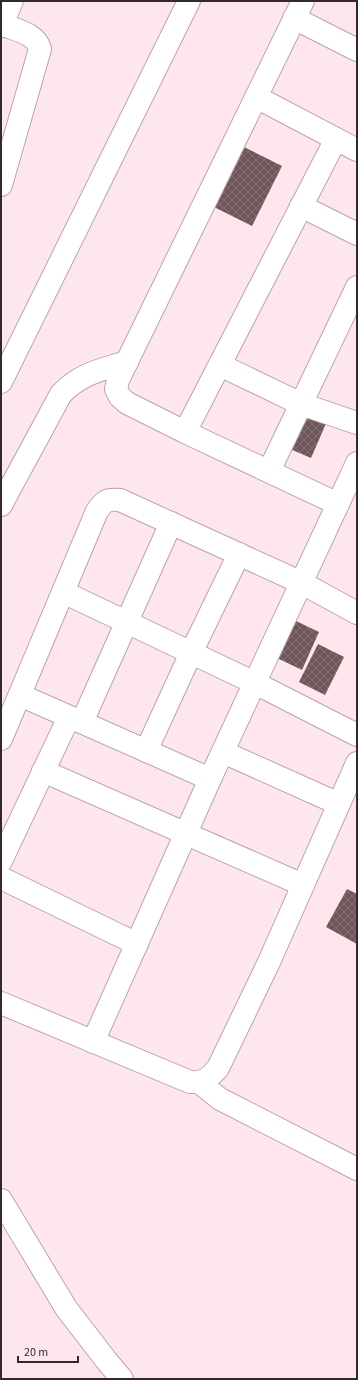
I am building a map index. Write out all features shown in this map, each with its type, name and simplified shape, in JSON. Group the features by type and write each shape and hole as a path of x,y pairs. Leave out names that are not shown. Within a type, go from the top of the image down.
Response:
{"street":[{"path":"1,185 40,49 39,43 33,37 1,25 12,1"},
{"path":"1,382 189,1"},
{"path":"338,504 127,403 120,397 116,389 118,380 299,9 357,50"},
{"path":"256,97 357,150"},
{"path":"185,432 336,139"},
{"path":"301,206 357,234"},
{"path":"269,471 357,287"},
{"path":"1,504 61,394 70,384 83,376 127,362"},
{"path":"220,365 301,404 357,423"},
{"path":"93,1042 210,779 357,463"},
{"path":"1,739 97,511 103,503 110,499 120,500 302,583 357,613"},
{"path":"1,860 43,771 75,719 126,622 171,523"},
{"path":"146,751 239,554"},
{"path":"63,592 255,683 357,735"},
{"path":"20,695 210,779"},
{"path":"223,752 339,804"},
{"path":"200,1083 209,1078 218,1068 269,962 357,763"},
{"path":"43,771 303,885"},
{"path":"1,878 137,944"},
{"path":"1,1003 190,1082 200,1083 220,1099 357,1169"},
{"path":"1,1200 66,1308 122,1379"}],"building":[{"path":"244,147 282,166 252,226 214,207"},
{"path":"307,410 328,419 311,458 290,449"},
{"path":"294,620 319,632 302,670 277,658"},
{"path":"318,644 344,657 325,695 299,682"},
{"path":"347,889 357,894 357,944 326,927"}]}
